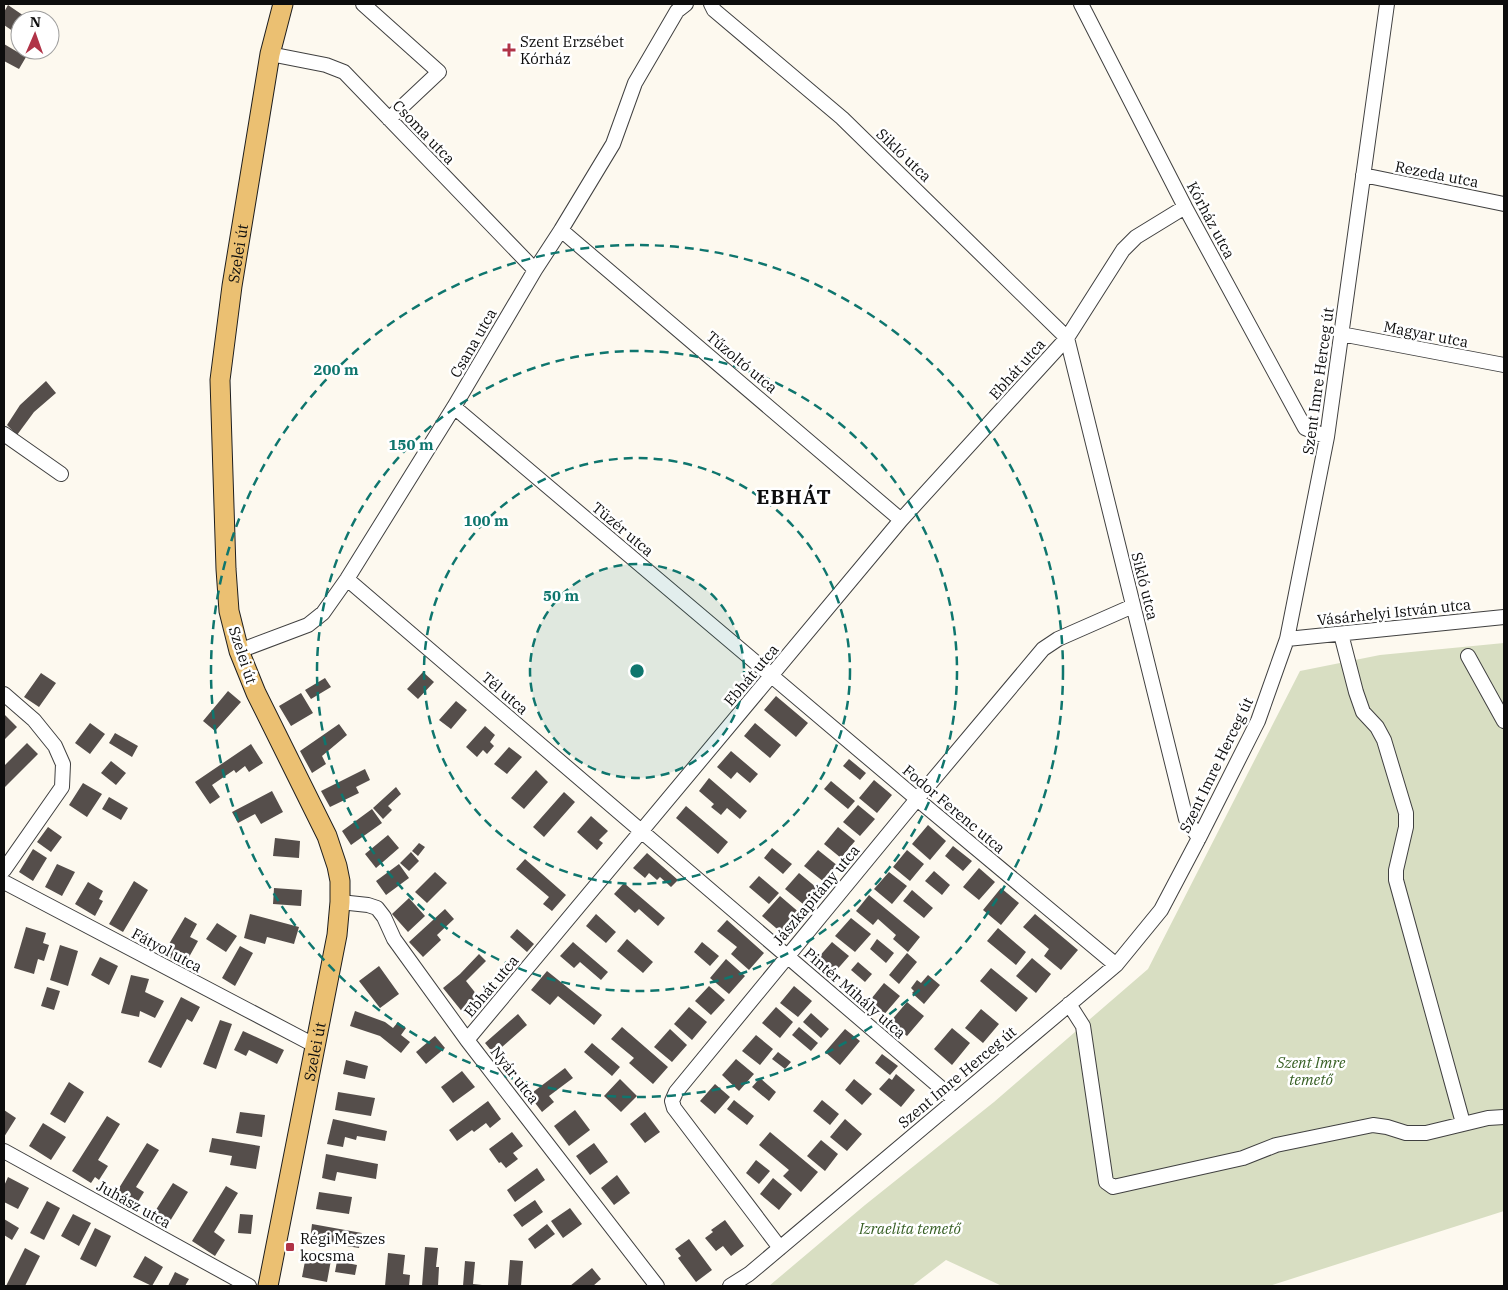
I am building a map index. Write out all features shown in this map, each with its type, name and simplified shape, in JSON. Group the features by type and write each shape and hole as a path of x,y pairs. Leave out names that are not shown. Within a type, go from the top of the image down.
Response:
{"main road":[{"name":"Szelei út","path":"268,1286 337,935 340,902 338,873 328,836 256,693 239,651 230,611 226,569 220,380 232,286 270,54 283,4"}],"street":[{"path":"363,4 439,72 389,119"},
{"name":"Csana utca","path":"239,651 308,624 323,613 347,579 454,407 534,270 562,230 613,144 635,83 677,12 686,4"},
{"name":"Sikló utca","path":"711,4 714,10 842,118 1067,338 1186,818 1199,838"},
{"name":"Kórház utca","path":"1081,4 1185,206 1305,428 1327,437"},
{"name":"Szent Imre Herceg út","path":"730,1286 749,1274 1116,965 1161,910 1199,838 1258,721 1287,639 1327,437 1387,4"},
{"name":"Csoma utca","path":"270,54 326,65 344,72 534,270"},
{"name":"Rezeda utca","path":"1363,175 1504,204"},
{"path":"1067,338 1123,250 1136,237 1185,206"},
{"name":"Tűzoltó utca","path":"562,230 901,520"},
{"name":"Magyar utca","path":"1341,334 1504,365"},
{"name":"Ebhát utca","path":"467,1040 901,520 1067,338"},
{"name":"Tüzér utca","path":"454,407 771,676"},
{"path":"4,434 61,474"},
{"name":"Tél utca","path":"347,579 642,832"},
{"name":"Jászkapitány utca","path":"780,1248 674,1108 672,1101 676,1092 917,799 1043,650 1058,639 1133,606"},
{"name":"Vásárhelyi István utca","path":"1287,639 1504,617"},
{"path":"1341,634 1363,712 1377,727 1384,740 1406,813 1406,827 1396,870 1396,880 1463,1123"},
{"path":"1468,656 1504,721"},
{"name":"Fodor Ferenc utca","path":"771,676 1116,965"},
{"path":"4,694 34,720 56,746 63,764 62,787 4,870"},
{"name":"Pintér Mihály utca","path":"642,832 955,1100"},
{"name":"Fátyol utca","path":"4,882 316,1046"},
{"name":"Nyár utca","path":"340,902 368,905 377,908 384,917 394,939 467,1040 657,1286"},
{"path":"1069,1004 1083,1026 1106,1182 1113,1187 1243,1158 1276,1145 1373,1125 1406,1133 1426,1133 1463,1123 1504,1117"},
{"name":"Juhász utca","path":"4,1151 249,1286"}],"green space":[{"name":"Szent Imre temető","path":"1504,643 1504,1211 1269,1286 1002,1286 946,1260 912,1286 769,1286 865,1205 994,1102 1148,969 1300,671 1380,655"}],"building":[{"path":"8,5 15,10 10,10 10,29 4,25 4,12"},
{"path":"4,44 10,48 10,60 24,60 19,69 4,61"},
{"path":"46,381 56,393 34,412 17,435 7,425 20,405"},
{"path":"423,672 434,682 418,699 407,689"},
{"path":"41,673 56,683 39,707 24,697"},
{"path":"325,678 331,687 311,699 305,690"},
{"path":"228,691 241,702 215,731 203,721"},
{"path":"301,693 313,713 291,726 279,706"},
{"path":"776,696 808,723 796,737 764,710"},
{"path":"456,701 467,710 451,729 439,720"},
{"path":"4,714 17,727 4,740"},
{"path":"90,723 105,734 90,754 75,743"},
{"path":"755,723 781,745 770,758 744,736"},
{"path":"339,724 347,735 322,756 326,764 312,773 300,751"},
{"path":"485,726 495,735 490,742 494,746 487,754 483,750 477,757 466,747"},
{"path":"115,733 138,746 132,757 109,743"},
{"path":"27,743 38,754 5,787 4,766"},
{"path":"251,744 263,763 249,772 245,766 236,773 234,770 212,785 220,797 210,804 195,782"},
{"path":"509,747 522,757 507,774 494,764"},
{"path":"731,751 758,774 750,783 737,772 731,779 717,767"},
{"path":"849,759 866,773 860,780 843,766"},
{"path":"111,761 126,773 116,785 101,773"},
{"path":"365,769 370,780 356,787 359,793 330,807 321,791"},
{"path":"536,770 548,782 524,809 511,798"},
{"path":"709,778 747,811 740,819 727,808 721,815 711,807 714,804 699,791"},
{"path":"874,780 892,795 877,813 859,798"},
{"path":"831,781 855,801 848,809 824,789"},
{"path":"83,783 102,794 87,817 69,805"},
{"path":"396,787 401,794 388,806 392,810 383,819 373,808"},
{"path":"272,791 283,812 261,824 255,814 238,823 232,812"},
{"path":"564,792 575,802 544,837 533,827"},
{"path":"109,797 128,808 121,820 102,809"},
{"path":"858,805 875,819 860,836 843,822"},
{"path":"686,806 728,842 718,854 676,818"},
{"path":"372,809 382,823 351,845 342,831"},
{"path":"591,816 608,831 599,840 603,843 597,850 577,832"},
{"path":"928,825 946,841 930,860 912,844"},
{"path":"48,827 62,837 51,852 37,842"},
{"path":"838,827 855,841 841,858 824,844"},
{"path":"388,835 399,848 376,868 365,854"},
{"path":"275,838 300,841 299,858 273,856"},
{"path":"419,843 425,847 418,856 412,851"},
{"path":"953,846 972,861 963,871 945,856"},
{"path":"772,848 792,864 783,874 764,858"},
{"path":"33,849 47,858 33,881 19,872"},
{"path":"818,850 838,866 824,882 804,866"},
{"path":"907,850 924,864 910,881 893,867"},
{"path":"411,852 419,861 409,871 400,863"},
{"path":"647,853 678,880 671,887 660,877 657,880 649,873 645,878 633,868"},
{"path":"525,859 566,895 552,911 543,904 549,897 516,869"},
{"path":"57,864 75,872 62,896 45,887"},
{"path":"399,864 409,878 386,895 376,881"},
{"path":"979,868 995,882 979,900 963,887"},
{"path":"934,871 950,885 942,895 925,881"},
{"path":"435,872 447,883 427,903 415,892"},
{"path":"889,872 907,886 892,904 874,889"},
{"path":"799,873 817,888 803,904 785,889"},
{"path":"759,876 779,893 769,904 749,887"},
{"path":"134,881 148,890 123,932 109,924"},
{"path":"88,882 103,891 99,899 103,901 95,916 75,904"},
{"path":"624,883 665,918 658,926 639,909 635,913 614,894"},
{"path":"274,888 302,890 301,906 273,904"},
{"path":"1001,888 1019,903 1001,925 983,910"},
{"path":"912,890 933,908 924,918 903,901"},
{"path":"869,895 920,937 908,952 893,939 896,935 878,919 873,925 856,911"},
{"path":"780,896 801,914 783,934 762,916"},
{"path":"409,898 425,916 408,932 392,914"},
{"path":"445,909 454,919 437,935 441,940 423,957 409,942"},
{"path":"250,914 299,927 294,944 267,937 265,944 244,938"},
{"path":"596,914 616,932 606,943 586,926"},
{"path":"1035,914 1078,950 1061,970 1044,956 1049,949 1023,927"},
{"path":"185,917 197,924 190,937 198,941 184,966 163,954"},
{"path":"851,918 871,934 855,952 835,936"},
{"path":"727,920 764,953 749,970 731,954 737,947 717,931"},
{"path":"217,923 237,936 226,952 206,939"},
{"path":"26,927 46,933 43,943 49,945 44,961 38,959 34,974 14,968"},
{"path":"998,928 1026,952 1016,965 987,941"},
{"path":"517,929 534,944 527,952 510,937"},
{"path":"627,939 653,962 643,973 617,951"},
{"path":"877,939 894,953 886,963 870,949"},
{"path":"573,942 608,972 601,980 580,962 574,968 560,956"},
{"path":"702,942 719,956 710,966 694,952"},
{"path":"832,942 849,956 834,973 817,959"},
{"path":"60,945 78,951 68,986 50,980"},
{"path":"240,946 253,953 235,986 222,978"},
{"path":"907,953 917,962 899,984 889,975"},
{"path":"479,954 486,961 466,981 481,1000 464,1014 443,988"},
{"path":"100,957 118,966 109,985 91,975"},
{"path":"1032,958 1051,974 1036,993 1016,976"},
{"path":"726,959 745,976 729,994 710,978"},
{"path":"858,962 872,974 865,982 851,970"},
{"path":"379,966 399,994 380,1008 359,981"},
{"path":"991,968 1028,998 1016,1012 980,981"},
{"path":"547,971 602,1015 594,1025 558,996 550,1005 531,990"},
{"path":"131,975 149,979 145,992 164,1001 155,1018 140,1011 139,1017 121,1013"},
{"path":"928,975 940,985 924,1004 912,993 914,991 911,988 917,980 921,983"},
{"path":"884,983 900,996 882,1017 867,1004"},
{"path":"709,986 725,1000 711,1015 695,1001"},
{"path":"794,986 812,1001 798,1017 780,1003"},
{"path":"47,987 60,991 54,1010 41,1006"},
{"path":"181,997 200,1007 192,1022 187,1019 161,1068 148,1062"},
{"path":"907,1002 924,1016 907,1036 890,1022"},
{"path":"689,1007 707,1022 692,1040 674,1024"},
{"path":"776,1007 793,1022 780,1038 762,1023"},
{"path":"981,1009 999,1024 983,1043 965,1028"},
{"path":"355,1011 385,1022 393,1028 398,1022 406,1028 401,1035 410,1042 401,1053 380,1036 350,1026"},
{"path":"811,1013 829,1029 821,1038 803,1022"},
{"path":"518,1014 527,1025 494,1054 485,1043"},
{"path":"220,1020 232,1024 216,1069 203,1064"},
{"path":"622,1027 668,1067 653,1084 629,1063 634,1058 611,1039"},
{"path":"799,1027 818,1043 811,1051 792,1035"},
{"path":"952,1028 970,1043 952,1065 934,1049"},
{"path":"670,1029 687,1045 672,1062 654,1047"},
{"path":"845,1029 860,1041 840,1065 825,1052"},
{"path":"243,1031 284,1050 277,1064 249,1050 246,1056 234,1050"},
{"path":"756,1035 773,1049 760,1065 742,1051"},
{"path":"435,1036 445,1048 426,1064 416,1052"},
{"path":"592,1043 620,1067 612,1076 584,1052"},
{"path":"778,1052 791,1062 785,1069 772,1059"},
{"path":"882,1054 898,1066 890,1075 875,1063"},
{"path":"736,1059 754,1074 739,1091 722,1075"},
{"path":"346,1060 368,1066 365,1079 343,1074"},
{"path":"565,1068 573,1078 549,1096 554,1102 542,1112 529,1095"},
{"path":"462,1071 475,1087 453,1103 441,1087"},
{"path":"896,1074 915,1090 901,1107 879,1089 889,1078 892,1080"},
{"path":"760,1078 776,1092 769,1101 752,1087"},
{"path":"620,1079 637,1096 621,1112 604,1096"},
{"path":"854,1079 872,1094 862,1105 845,1090"},
{"path":"69,1082 84,1092 65,1123 50,1114"},
{"path":"715,1084 730,1097 715,1114 700,1101"},
{"path":"338,1092 375,1098 371,1116 335,1110"},
{"path":"734,1100 754,1116 747,1125 727,1109"},
{"path":"822,1100 839,1114 830,1125 813,1111"},
{"path":"488,1101 501,1119 490,1128 486,1123 474,1132 472,1130 457,1141 449,1130"},
{"path":"4,1110 16,1118 4,1137"},
{"path":"575,1110 590,1130 569,1146 554,1126"},
{"path":"240,1112 265,1115 262,1137 236,1133"},
{"path":"645,1112 660,1132 645,1143 630,1124"},
{"path":"107,1116 120,1124 98,1160 108,1166 99,1180 95,1177 91,1183 72,1171"},
{"path":"333,1119 387,1131 385,1141 357,1136 356,1140 345,1137 343,1147 327,1144"},
{"path":"845,1119 862,1134 847,1151 830,1137"},
{"path":"43,1123 66,1137 51,1160 29,1146"},
{"path":"512,1132 523,1146 513,1153 518,1159 506,1168 501,1162 499,1163 489,1149"},
{"path":"770,1132 818,1172 801,1192 783,1176 789,1170 759,1145"},
{"path":"212,1138 260,1146 256,1169 230,1165 232,1156 209,1152"},
{"path":"821,1140 838,1154 825,1171 807,1156"},
{"path":"147,1143 159,1150 136,1187 144,1192 134,1208 114,1196"},
{"path":"594,1143 608,1162 590,1175 576,1156"},
{"path":"326,1154 378,1164 376,1179 337,1172 335,1181 322,1178"},
{"path":"756,1160 770,1171 759,1184 746,1173"},
{"path":"537,1168 545,1180 515,1202 507,1190"},
{"path":"617,1175 630,1193 614,1205 601,1188"},
{"path":"8,1177 29,1188 18,1209 4,1202 4,1186"},
{"path":"773,1178 792,1194 779,1210 760,1194"},
{"path":"173,1183 188,1192 167,1226 152,1216"},
{"path":"226,1186 238,1193 214,1232 225,1240 215,1256 192,1241"},
{"path":"319,1192 352,1197 349,1214 316,1209"},
{"path":"535,1200 543,1212 522,1227 513,1215"},
{"path":"47,1201 60,1208 44,1240 30,1233"},
{"path":"570,1208 582,1224 563,1238 551,1221"},
{"path":"73,1214 91,1223 79,1246 61,1236"},
{"path":"240,1214 253,1215 251,1234 238,1233"},
{"path":"4,1219 19,1228 12,1240 4,1235"},
{"path":"725,1220 744,1246 731,1256 723,1246 716,1251 705,1238 713,1232 711,1230"},
{"path":"312,1224 362,1233 359,1248 310,1240"},
{"path":"547,1224 555,1234 535,1249 528,1239"},
{"path":"95,1228 111,1236 96,1267 80,1259"},
{"path":"689,1239 712,1270 696,1282 678,1258 681,1256 675,1249"},
{"path":"425,1247 438,1248 436,1267 439,1267 438,1286 422,1286"},
{"path":"25,1248 40,1256 25,1286 6,1286"},
{"path":"388,1253 405,1255 403,1274 410,1275 409,1286 385,1286"},
{"path":"145,1256 163,1267 152,1286 133,1277"},
{"path":"306,1256 331,1260 327,1282 302,1277"},
{"path":"510,1260 523,1261 521,1286 508,1285"},
{"path":"337,1261 357,1265 355,1275 335,1272"},
{"path":"465,1261 475,1262 473,1284 482,1286 463,1286"},
{"path":"592,1268 601,1279 593,1286 570,1286"},
{"path":"175,1272 189,1279 185,1286 168,1286"}],"place":[{"name":"Szent Erzsébet Kórház","path":"509,50"},
{"name":"Régi Meszes kocsma","path":"290,1247"}],"district":[{"name":"EBHÁT","path":"794,496"}],"park label":[{"name":"Izraelita temető","path":"910,1228"}]}
